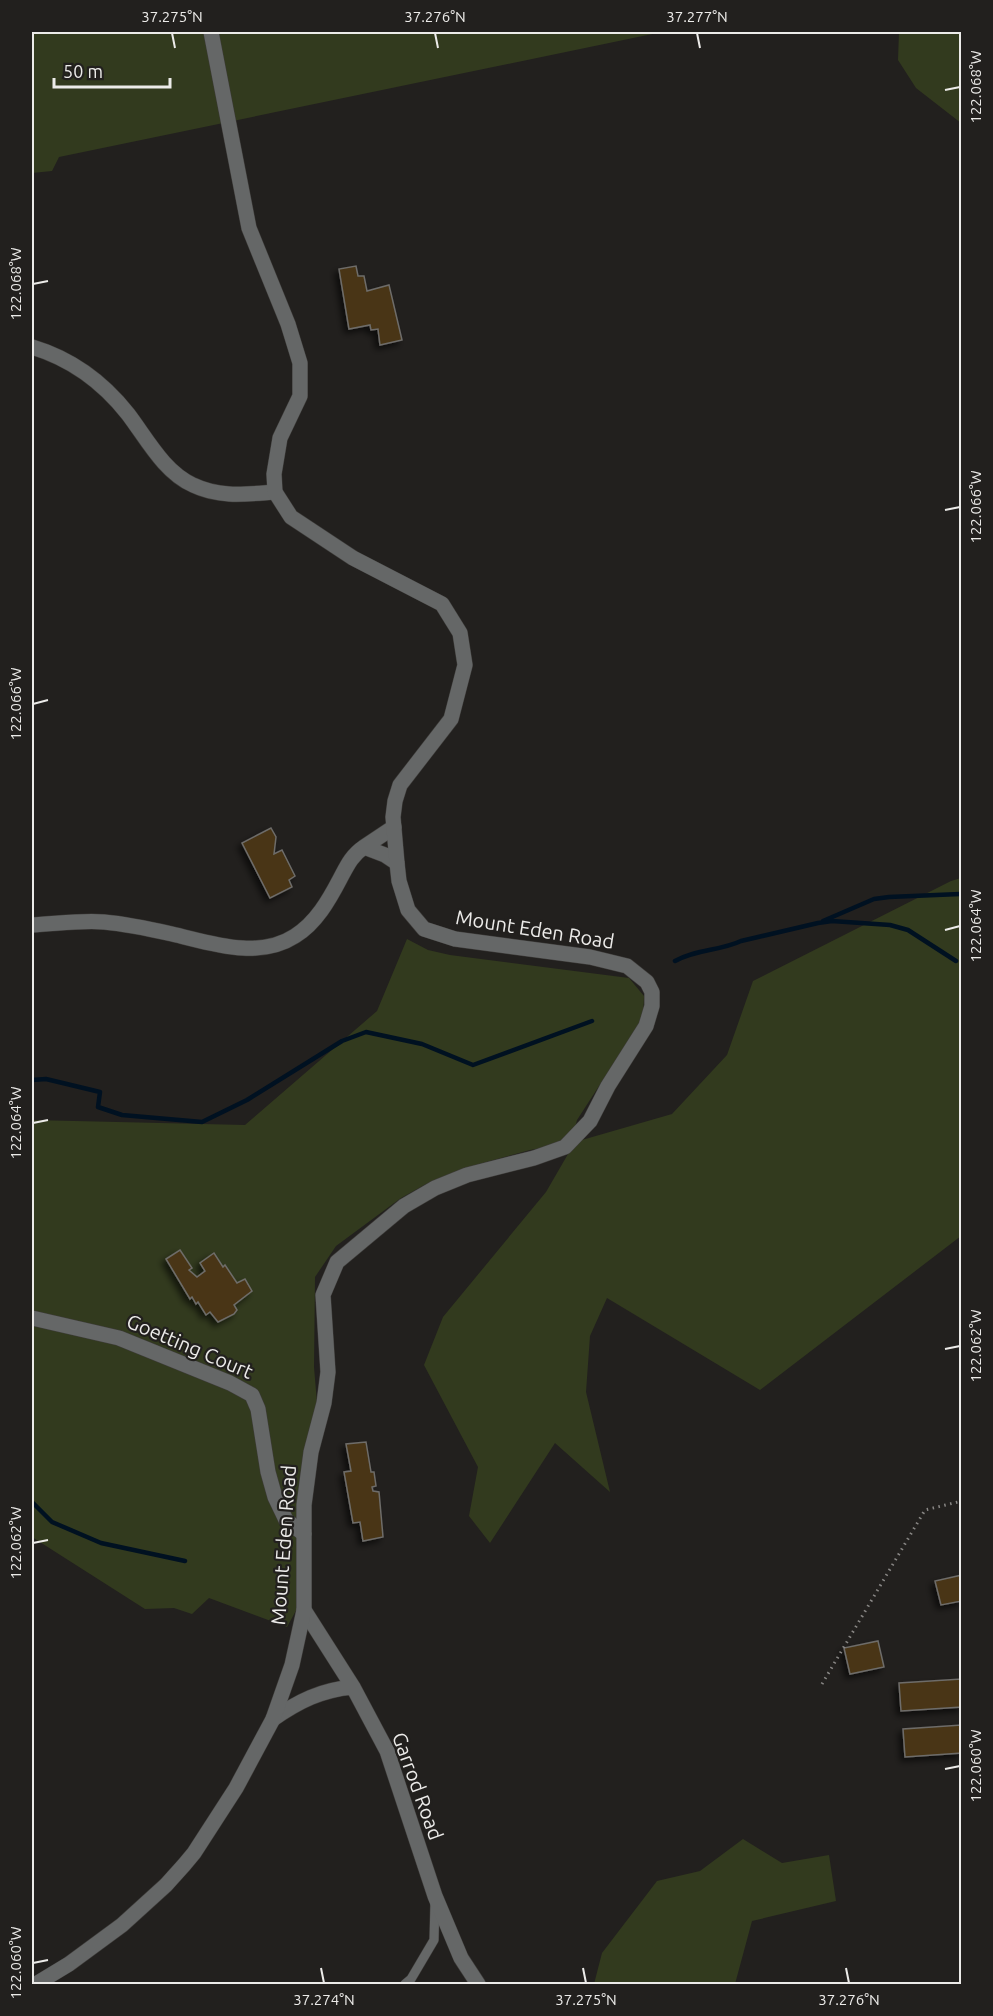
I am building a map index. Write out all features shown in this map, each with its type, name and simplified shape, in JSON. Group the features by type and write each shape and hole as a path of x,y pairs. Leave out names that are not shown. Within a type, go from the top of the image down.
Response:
{"street":[{"path":"32,347 69,361 91,375 130,416 148,444 169,467 191,485 213,492 237,495 275,492 274,474 280,438 300,396 300,363 288,324 249,228 211,32"},
{"name":"Mount Eden Road","path":"36,1984 69,1964 122,1925 178,1872 195,1852 236,1788 273,1719 292,1665 304,1610 304,1505 311,1452 324,1403 328,1372 323,1295 337,1262 404,1206 435,1188 467,1175 534,1158 565,1147 590,1121 608,1086 646,1026 652,1006 652,992 646,982 627,966 590,957 455,939 424,929 408,910 399,881 393,817 400,785 451,719 465,665 460,633 442,604 353,558 291,517 275,492"},
{"path":"32,925 104,922 234,948 277,945 296,936 313,921 329,898 350,858 394,827"},
{"path":"364,847 385,855 397,863"},
{"name":"Goetting Court","path":"32,1318 119,1338 230,1383 252,1395 258,1409 268,1472 275,1497 286,1520 304,1534"},
{"name":"Garrod Road","path":"304,1610 353,1688 387,1751 435,1896 461,1958 478,1984"},
{"path":"273,1719 311,1696 336,1689 353,1688"}],"lane":[{"path":"405,1984 411,1979 434,1940 435,1896"}],"path":[{"path":"822,1684 925,1510 962,1501"}],"green space":[{"path":"32,32 662,32 59,157 52,171 32,173"},
{"path":"899,32 961,32 961,123 916,88 898,60"},
{"path":"961,878 961,1236 760,1390 607,1298 590,1336 586,1392 610,1492 555,1443 490,1543 469,1516 478,1467 424,1365 443,1317 546,1192 575,1142 672,1114 727,1055 753,981"},
{"path":"407,939 428,950 450,955 629,978 644,996 643,1018 577,1120 571,1143 530,1150 472,1166 426,1184 401,1198 336,1246 315,1277 314,1367 317,1403 298,1607 287,1627 209,1598 192,1614 174,1608 145,1609 32,1537 32,1120 245,1125 377,1011"},
{"path":"743,1839 782,1863 829,1855 836,1901 752,1921 735,1984 594,1984 602,1953 657,1881 700,1871"}],"building":[{"path":"356,266 358,276 364,276 367,291 389,285 402,340 380,345 378,329 371,330 370,325 349,329 339,269"},
{"path":"271,828 276,837 274,854 282,850 295,876 289,880 292,887 270,898 242,843"},
{"path":"180,1250 192,1268 189,1270 197,1277 205,1271 200,1263 214,1253 237,1283 245,1279 252,1291 234,1305 237,1310 234,1314 218,1322 210,1312 206,1315 192,1297 190,1299 166,1259"},
{"path":"366,1442 376,1486 372,1487 373,1491 379,1492 383,1537 363,1541 360,1522 353,1523 344,1472 351,1471 346,1444"},
{"path":"962,1575 962,1601 941,1605 935,1581"},
{"path":"878,1641 884,1667 850,1674 844,1648"},
{"path":"962,1679 962,1707 901,1711 899,1683"},
{"path":"962,1725 962,1753 905,1757 903,1729"}],"waterway":[{"path":"823,921 874,899 960,894"},
{"path":"675,961 691,954 741,941 832,921 890,925 908,930 956,961"},
{"path":"32,1080 46,1079 100,1092 98,1107 122,1115 202,1122 247,1100 342,1041 366,1032 422,1044 473,1065 592,1021"},
{"path":"32,1502 52,1522 101,1543 185,1561"}]}
